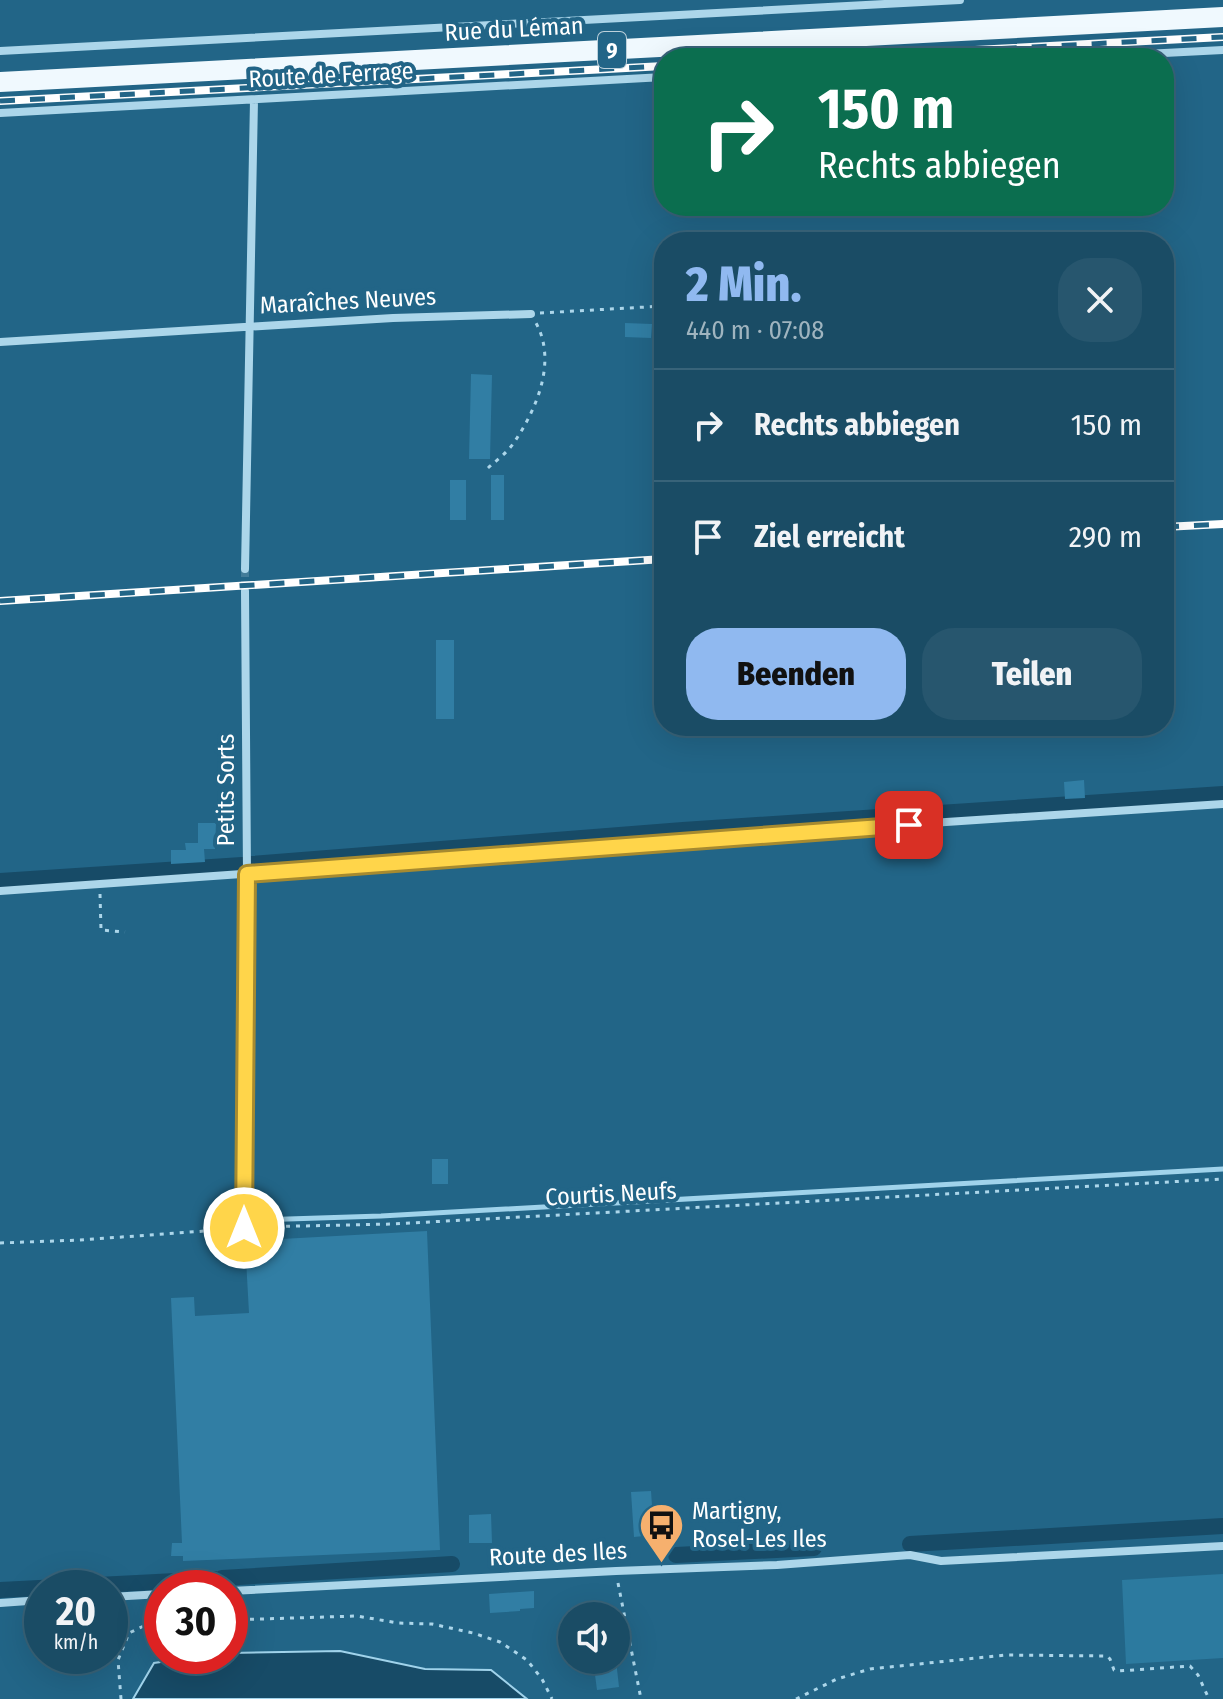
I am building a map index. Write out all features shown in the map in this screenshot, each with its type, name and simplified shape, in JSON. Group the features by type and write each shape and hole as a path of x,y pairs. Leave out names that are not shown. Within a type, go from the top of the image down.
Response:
{"main road":[{"name":"Rue du Léman","path":"0,82 1223,17"}],"street":[{"path":"0,51 960,0"},
{"path":"1174,52 1223,50"},
{"name":"Route de Ferrage","path":"0,113 654,78"},
{"name":"Maraîches Neuves","path":"254,100 250,327 531,314"},
{"path":"0,342 250,327 245,569"},
{"name":"Petits Sorts","path":"244,1228 247,874 245,591"},
{"path":"0,891 1223,804"},
{"name":"Route des Iles","path":"248,1590 777,1565 910,1555 941,1561 1223,1546"},
{"path":"0,1603 24,1601"}],"path":[{"path":"488,468 514,444 534,407 546,367 544,337 531,314 654,307"},
{"path":"100,884 101,930 125,932"},
{"name":"Courtis Neufs","path":"0,1243 1223,1179"},
{"path":"616,1571 641,1699"},
{"path":"248,1619 357,1616 398,1623 432,1624 473,1633 500,1642 527,1660 552,1699"},
{"path":"121,1699 118,1660 129,1633 144,1626"},
{"path":"796,1699 855,1672 1006,1655 1107,1656 1114,1670 1118,1671 1190,1666 1198,1675 1209,1699"}],"shaded area":[{"path":"1223,1574 1223,1658 1126,1664 1122,1580"},
{"path":"340,1651 425,1669 491,1670 527,1699 133,1699 148,1674 248,1674 248,1653"}],"building":[{"path":"625,323 652,324 651,338 625,337"},
{"path":"471,374 492,375 490,459 469,459"},
{"path":"491,475 504,475 504,520 491,520"},
{"path":"450,480 466,480 466,520 450,520"},
{"path":"436,640 454,640 454,719 436,719"},
{"path":"1084,780 1085,798 1065,799 1064,782"},
{"path":"198,823 216,823 215,849 204,849 205,862 171,864 171,850 186,850 185,843 198,843"},
{"path":"432,1159 448,1159 448,1184 432,1184"},
{"path":"427,1231 440,1550 183,1561 183,1556 171,1556 172,1543 182,1543 171,1298 194,1297 195,1316 249,1313 245,1241"},
{"path":"651,1491 654,1535 634,1537 631,1492"},
{"path":"491,1514 492,1543 469,1543 469,1515"},
{"path":"534,1591 534,1608 490,1613 489,1594"},
{"path":"595,1674 618,1674 619,1687 597,1690"}],"waterway":[{"path":"252,864 683,830 1223,794"},
{"path":"0,881 242,865"},
{"path":"257,1220 381,1216 1223,1169"},
{"path":"910,1544 1223,1526"},
{"path":"676,1555 814,1548"},
{"path":"248,1576 452,1564"},
{"path":"0,1590 144,1583"}],"tunnel":[{"path":"245,569 245,591"}],"railway":[{"path":"1013,48 1223,37"},
{"path":"0,101 654,67"},
{"path":"1174,526 1223,524"},
{"path":"0,601 654,560"}],"place":[{"name":"Martigny, Rosel-Les Iles","path":"661,1564"}],"route":[{"path":"244,1228 247,874 909,825"}]}
